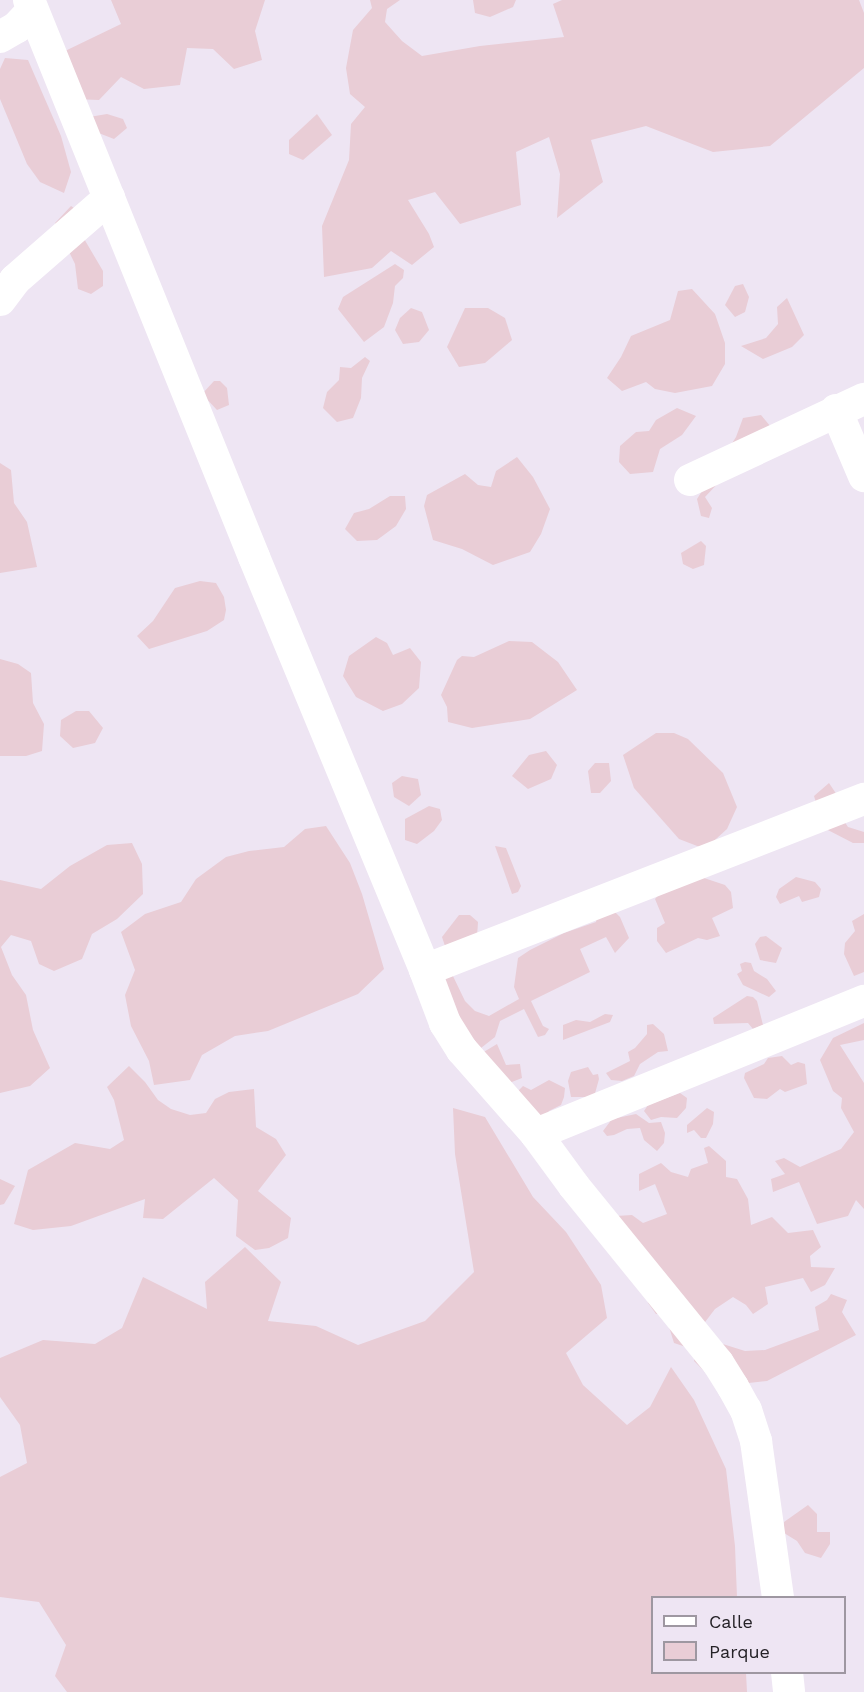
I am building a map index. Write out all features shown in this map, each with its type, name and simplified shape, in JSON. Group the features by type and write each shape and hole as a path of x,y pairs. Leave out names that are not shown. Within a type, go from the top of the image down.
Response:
{"street":[{"path":"0,37 18,27 31,5"},
{"path":"31,5 445,1023 462,1050 536,1134 574,1186 718,1363 746,1410 756,1441 777,1596"},
{"path":"0,300 15,280 109,198"},
{"path":"690,480 850,404 864,476"},
{"path":"425,970 864,799"},
{"path":"536,1134 864,1001"},
{"path":"786,1674 789,1692"}],"green space":[{"path":"111,0 265,0 255,31 262,60 234,69 213,49 187,48 180,85 144,89 121,77 99,100 73,99 65,51 121,24"},
{"path":"370,0 400,0 387,9 385,22 402,41 422,56 480,46 564,37 553,4 562,0 859,0 864,13 864,68 770,146 713,152 646,126 591,140 603,182 557,218 560,174 549,137 516,152 521,205 460,224 435,192 408,200 429,234 434,247 412,265 391,251 372,268 324,277 322,226 349,160 351,124 365,107 350,94 346,68 353,30 372,8"},
{"path":"473,0 516,0 513,7 490,17 475,13"},
{"path":"5,58 28,60 61,136 71,172 64,193 40,182 27,164 0,99 0,69"},
{"path":"107,114 123,119 127,128 114,139 91,130 89,117"},
{"path":"317,114 332,135 303,160 289,154 289,140"},
{"path":"71,206 84,215 83,237 103,271 103,286 91,294 78,289 75,264 55,223"},
{"path":"395,264 404,270 403,278 395,286 393,303 384,327 364,342 338,309 343,297"},
{"path":"743,284 749,297 745,312 735,317 725,305 735,286"},
{"path":"692,289 715,314 725,343 725,364 712,386 675,393 655,389 646,382 622,391 607,378 631,336 670,320 678,291"},
{"path":"787,298 804,335 792,347 763,359 741,346 766,338 778,324 777,307"},
{"path":"411,308 422,312 429,330 419,342 403,344 395,330 400,318"},
{"path":"465,308 488,308 505,318 512,340 485,363 459,367 447,347"},
{"path":"365,357 370,361 362,378 361,398 353,418 337,422 323,408 327,392 339,380 340,367 351,368"},
{"path":"214,381 220,381 227,388 229,405 217,410 202,394"},
{"path":"677,408 696,416 682,435 660,449 653,472 630,474 619,462 620,446 636,432 649,431 656,420"},
{"path":"761,415 771,427 705,497 712,508 709,518 701,516 697,499 736,437 743,418"},
{"path":"517,457 533,477 550,509 541,534 530,552 493,565 462,549 433,540 424,506 427,495 465,474 478,485 491,487 496,471"},
{"path":"0,463 11,470 14,503 27,522 37,567 0,573"},
{"path":"390,496 405,496 406,509 396,526 377,540 357,541 345,529 354,513 369,509"},
{"path":"701,541 706,546 704,565 693,569 683,564 681,553"},
{"path":"200,581 216,583 224,597 226,610 224,620 207,631 149,649 137,636 153,621 175,588"},
{"path":"376,637 387,643 393,655 410,648 421,662 419,688 402,704 383,711 356,697 343,676 349,656"},
{"path":"509,641 532,642 558,662 577,690 530,719 472,728 448,722 447,707 441,695 457,660 462,656 474,657"},
{"path":"0,659 18,664 31,673 33,703 44,724 42,751 26,756 0,756"},
{"path":"76,711 89,711 103,728 95,743 73,748 60,736 61,720"},
{"path":"656,733 674,733 688,739 723,773 737,807 727,829 705,849 679,839 634,788 623,755"},
{"path":"546,751 557,765 551,779 528,789 512,776 529,755"},
{"path":"595,763 609,763 611,781 600,793 591,793 588,771"},
{"path":"402,776 418,779 421,795 409,806 394,797 392,783"},
{"path":"829,783 837,795 836,809 848,827 864,832 864,843 853,843 824,828 814,796"},
{"path":"429,806 440,809 442,820 434,831 417,844 405,840 405,819"},
{"path":"326,826 350,863 362,894 384,969 358,994 268,1031 235,1036 202,1055 190,1080 154,1085 149,1061 131,1026 125,995 135,970 121,932 145,914 181,902 196,879 226,857 249,851 284,847 305,829"},
{"path":"132,843 142,864 143,894 117,919 92,934 82,959 54,971 39,964 31,941 11,935 1,947 12,975 26,995 33,1030 50,1068 30,1086 0,1093 0,880 41,889 70,866 107,845"},
{"path":"495,846 506,848 521,886 518,892 512,894"},
{"path":"796,877 815,882 821,889 819,897 802,902 799,896 780,904 776,897 779,889"},
{"path":"704,878 725,885 731,892 733,908 712,918 720,936 707,940 698,938 666,953 657,941 657,928 665,923 655,899 671,881"},
{"path":"608,905 620,917 629,938 615,953 606,937 580,949 590,972 531,1001 543,1026 549,1029 545,1035 538,1037 524,1009 500,1021 495,1037 481,1048 466,1042 434,992 451,972 465,1001 475,1011 489,1016 519,999 514,987 518,958 564,933 596,922 598,910"},
{"path":"864,914 864,972 854,976 844,954 845,943 855,931 852,921"},
{"path":"459,915 470,915 478,922 477,937 445,946 442,937"},
{"path":"766,936 782,948 776,963 760,960 755,944 760,937"},
{"path":"751,963 754,971 767,979 776,991 769,997 743,985 737,974 742,971 740,964"},
{"path":"747,996 757,1001 763,1025 753,1029 748,1023 714,1024 713,1018"},
{"path":"605,1014 613,1015 610,1022 563,1040 563,1025 576,1020 590,1022"},
{"path":"864,1023 864,1040 840,1045 864,1083 864,1209 856,1200 848,1216 817,1224 799,1182 773,1192 771,1179 785,1174 775,1161 784,1158 800,1167 841,1149 854,1132 841,1108 842,1098 833,1091 820,1060 833,1038"},
{"path":"653,1024 664,1034 668,1051 658,1052 640,1064 634,1076 622,1081 611,1080 606,1073 630,1061 628,1052 635,1048 647,1034 647,1025"},
{"path":"497,1044 506,1065 520,1064 522,1078 504,1085 482,1053"},
{"path":"782,1056 791,1065 798,1062 805,1064 807,1084 785,1092 780,1089 767,1099 754,1098 744,1078 745,1073 764,1064 768,1058"},
{"path":"129,1066 158,1100 171,1109 190,1115 206,1113 215,1099 229,1092 254,1089 256,1127 276,1139 286,1155 258,1191 291,1218 288,1238 269,1248 255,1250 236,1236 238,1200 214,1178 163,1219 143,1218 145,1199 71,1226 33,1230 14,1224 28,1170 75,1143 110,1149 124,1140 114,1100 107,1087"},
{"path":"588,1067 593,1075 598,1074 599,1079 594,1097 571,1097 568,1081 571,1072"},
{"path":"549,1080 565,1088 564,1097 561,1105 549,1111 541,1124 518,1091 523,1086 531,1090"},
{"path":"680,1093 687,1098 686,1108 677,1118 661,1117 651,1120 644,1111 648,1105"},
{"path":"453,1108 485,1117 533,1197 566,1232 601,1285 607,1318 566,1353 583,1385 627,1425 650,1407 671,1367 694,1400 726,1469 735,1546 737,1596 651,1596 651,1674 746,1674 747,1692 67,1692 55,1676 66,1645 39,1602 0,1597 0,1477 27,1463 20,1425 0,1397 0,1358 43,1340 95,1344 122,1328 143,1277 207,1309 205,1282 245,1247 281,1282 268,1321 316,1326 358,1345 425,1321 474,1272 455,1154"},
{"path":"707,1108 714,1112 713,1124 706,1138 701,1138 694,1130 687,1133 687,1125"},
{"path":"636,1114 649,1123 661,1122 665,1133 664,1143 657,1151 644,1140 640,1128 627,1129 607,1136 603,1131 612,1119"},
{"path":"709,1146 726,1161 726,1177 737,1179 748,1199 751,1225 772,1217 788,1233 813,1230 821,1247 810,1256 811,1267 835,1268 825,1285 811,1292 803,1278 765,1287 768,1304 753,1314 746,1305 733,1297 715,1309 686,1347 674,1343 665,1314 656,1314 648,1303 646,1285 616,1216 632,1215 643,1223 667,1214 655,1184 639,1191 639,1174 661,1163 671,1172 688,1177 691,1169 708,1163 704,1148"},
{"path":"0,1179 15,1186 4,1204 0,1205"},
{"path":"831,1294 847,1300 842,1312 856,1335 767,1381 740,1384 715,1382 694,1361 697,1350 710,1340 745,1351 765,1350 819,1330 815,1307 827,1300"},
{"path":"808,1505 817,1514 817,1532 830,1532 830,1544 821,1558 805,1553 797,1541 784,1533 784,1522"}]}
